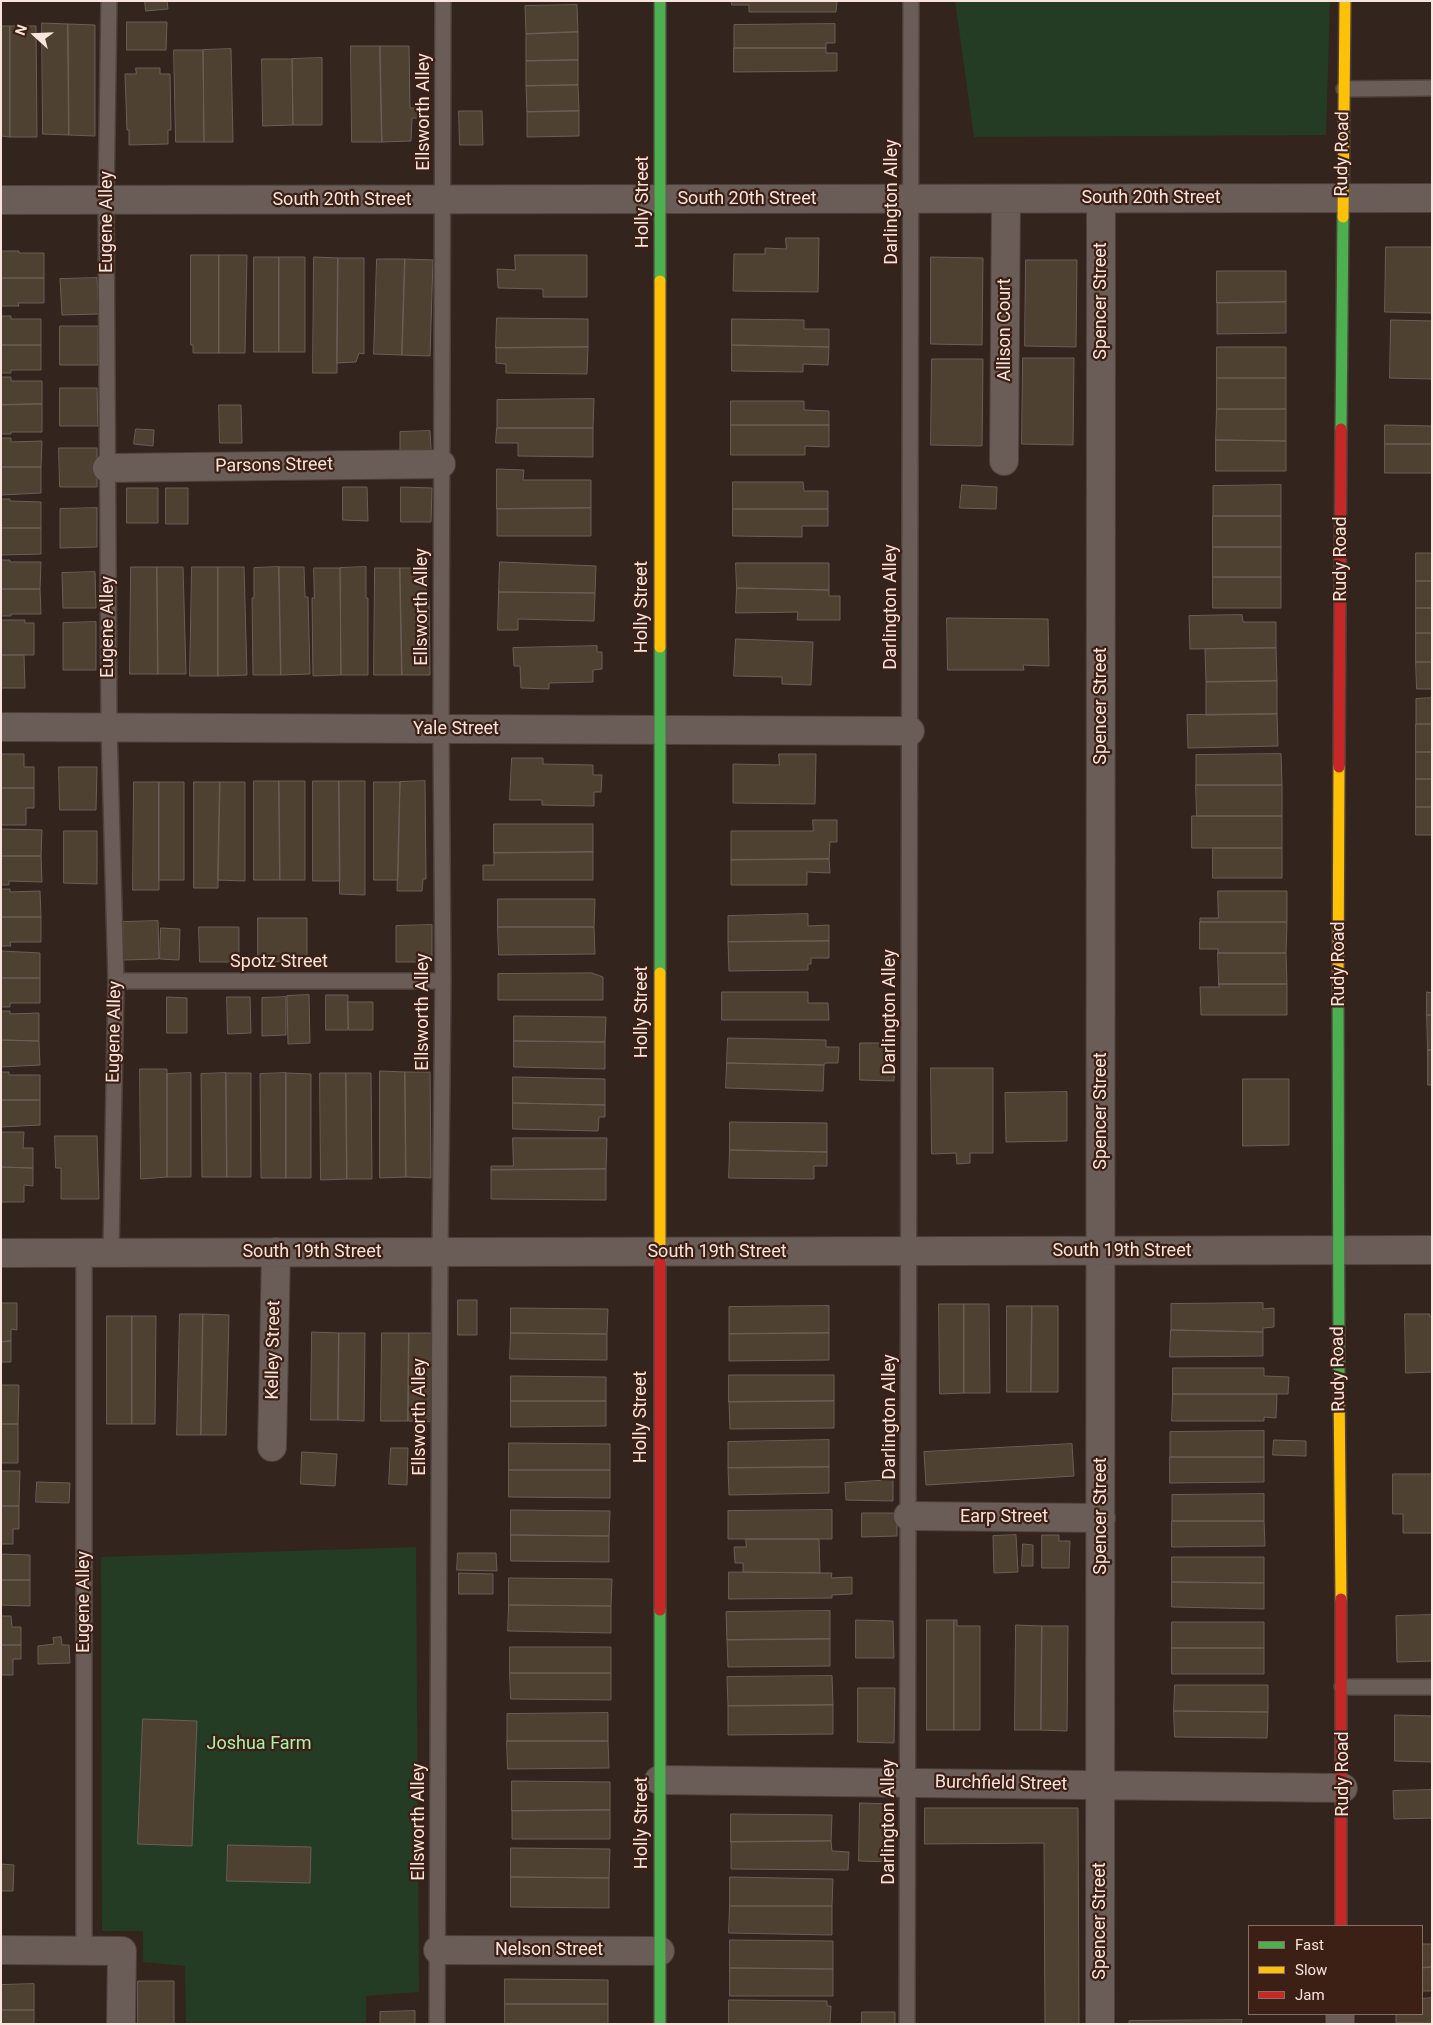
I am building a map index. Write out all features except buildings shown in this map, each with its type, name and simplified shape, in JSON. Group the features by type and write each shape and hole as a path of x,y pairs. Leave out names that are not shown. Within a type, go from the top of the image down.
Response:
{"street":[{"name":"Holly Street","path":"660,1 660,2024"},
{"name":"Rudy Road","path":"1342,1925 1343,1788 1338,1251 1345,1"},
{"name":"Allison Court","path":"1004,461 1006,198"},
{"name":"South 20th Street","path":"1,200 1432,198"},
{"name":"Spencer Street","path":"1100,2024 1101,199"},
{"name":"Parsons Street","path":"108,468 441,464"},
{"name":"Yale Street","path":"1,726 910,731"},
{"name":"South 19th Street","path":"1,1253 1432,1250"},
{"name":"Kelley Street","path":"272,1447 276,1252"},
{"name":"Earp Street","path":"908,1516 1101,1518"},
{"name":"Burchfield Street","path":"659,1780 1343,1788"},
{"path":"1,1950 122,1951 121,2024"},
{"name":"Nelson Street","path":"438,1950 660,1951"}],"lane":[{"name":"Eugene Alley","path":"108,1 106,200 109,727 116,981 111,1252"},
{"name":"Ellsworth Alley","path":"438,2024 440,1252 443,981 441,464 443,1"},
{"name":"Darlington Alley","path":"907,2024 911,1"},
{"path":"1344,89 1432,88"},
{"name":"Spotz Street","path":"116,981 443,981"},
{"name":"Eugene Alley","path":"84,1253 84,1951"},
{"path":"1342,1687 1432,1688"}],"green space":[{"path":"955,1 1330,1 1326,135 974,137"},
{"name":"Joshua Farm","path":"416,1547 419,1992 366,1996 366,2024 186,2024 185,1966 143,1962 143,1931 102,1931 101,1557"}],"traffic: fast":[{"path":"660,1 660,281"},
{"path":"1341,429 1343,217"},
{"path":"660,647 660,973"},
{"path":"1338,985 1339,1383"},
{"path":"660,1610 660,2024"}],"traffic: slow":[{"path":"1343,217 1345,1"},
{"path":"660,281 660,647"},
{"path":"1338,985 1339,767"},
{"path":"660,973 660,1260"},
{"path":"1339,1383 1341,1599"}],"traffic: jam":[{"path":"1339,767 1341,429"},
{"path":"660,1260 660,1610"},
{"path":"1341,1599 1341,1925"}]}
